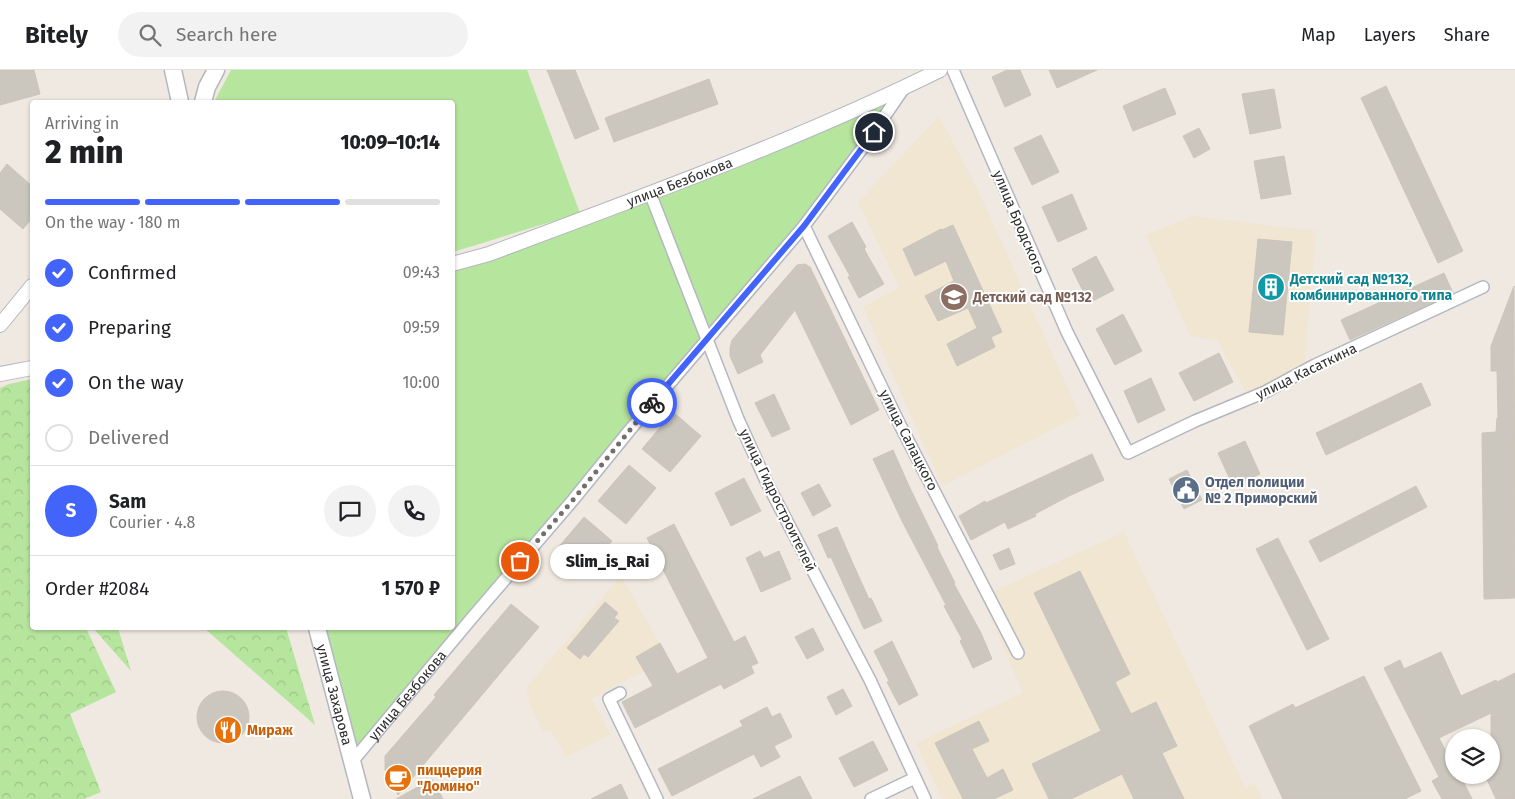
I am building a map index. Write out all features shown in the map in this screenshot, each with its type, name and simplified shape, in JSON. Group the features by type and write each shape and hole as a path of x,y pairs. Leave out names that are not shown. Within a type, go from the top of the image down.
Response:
{"main road":[{"path":"173,70 180,100"},
{"path":"203,100 216,70"},
{"name":"улица Захарова","path":"318,630 351,763"},
{"path":"351,763 362,799"}],"street":[{"name":"улица Безбокова","path":"455,263 488,254 748,155 904,88 940,70"},
{"name":"улица Бродского","path":"953,70 1067,332 1128,453"},
{"name":"улица Безбокова","path":"351,763 573,500 628,431 804,226 864,146 904,88"},
{"name":"улица Гидростроителей","path":"650,193 706,340 767,484 870,680 925,799"},
{"name":"улица Салацкого","path":"804,226 900,425 1018,653"},
{"name":"улица Касаткина","path":"1128,453 1195,421 1265,392 1315,365 1483,287"},
{"path":"0,325 30,288"},
{"path":"0,374 30,368"},
{"path":"620,693 609,699 657,799"},
{"path":"871,799 914,778"}],"shaded area":[{"name":"Детский сад №132","path":"939,116 977,188 1080,415 942,486 863,307 899,287 858,202"},
{"path":"1193,216 1316,231 1304,372 1248,396 1217,340 1190,336 1146,235"},
{"path":"1124,532 1245,787 1255,784 1262,799 942,799 916,743 1023,693 981,597"},
{"path":"621,576 668,658 591,699 611,734 566,757 550,729 543,732 530,705 526,688"}],"green space":[{"path":"231,70 527,70 580,213 455,251 455,100 215,100"},
{"path":"904,88 864,146 351,763 318,630 455,630 455,263"},
{"path":"30,379 30,630 87,630 116,692 70,714 101,792 84,799 0,799 0,388"},
{"path":"95,630 119,630 131,671"},
{"path":"206,630 287,630 315,725"}],"building":[{"path":"0,70 34,70 40,94 0,105"},
{"path":"547,70 575,70 599,129 575,139"},
{"path":"1007,70 1020,70 1031,95 1005,107 992,77"},
{"path":"1049,70 1097,70 1057,88"},
{"path":"709,79 718,104 614,142 605,118"},
{"path":"1386,86 1463,251 1438,263 1361,98"},
{"path":"1165,88 1176,114 1133,131 1123,106"},
{"path":"1274,89 1281,128 1250,134 1242,94"},
{"path":"1199,128 1210,149 1194,158 1183,136"},
{"path":"1041,135 1059,172 1032,185 1014,148"},
{"path":"1284,156 1291,194 1261,199 1254,161"},
{"path":"7,164 30,184 30,220 23,229 0,209 0,173"},
{"path":"1072,194 1087,229 1058,242 1042,207"},
{"path":"852,222 866,247 864,249 884,284 859,298 848,277 850,276 828,236"},
{"path":"953,225 1002,332 991,337 995,347 957,366 947,344 977,328 968,308 938,321 925,296 954,281 946,261 915,276 903,249 941,229"},
{"name":"Детский сад №132, комбинированного типа","path":"1258,239 1292,242 1283,335 1249,332"},
{"path":"1096,256 1114,290 1089,303 1072,269"},
{"path":"805,264 810,267 879,410 851,425 795,310 760,355 763,362 738,374 730,356 732,340 797,265"},
{"path":"1444,273 1453,293 1350,340 1341,320"},
{"path":"1514,286 1515,598 1484,599 1482,433 1496,432 1498,418 1497,371 1491,371 1491,346"},
{"path":"1123,314 1142,351 1115,365 1096,329"},
{"path":"1219,353 1233,382 1194,401 1179,373"},
{"path":"1151,378 1165,410 1138,423 1124,391"},
{"path":"1421,383 1431,405 1326,455 1316,433"},
{"path":"774,394 790,429 772,437 755,403"},
{"path":"673,412 701,436 670,472 642,449"},
{"path":"1245,441 1260,474 1233,486 1218,453"},
{"path":"893,450 954,584 981,633 992,659 973,668 960,641 962,639 944,606 946,605 902,521 873,459"},
{"path":"1092,454 1104,480 1069,496 1035,514 1036,516 1008,529 1005,522 971,540 959,516 985,501 986,503"},
{"path":"629,465 656,488 626,524 598,501"},
{"name":"Отдел полиции № 2 Приморский","path":"1187,470 1202,500 1184,509 1169,479"},
{"path":"744,478 761,511 731,526 715,493"},
{"path":"819,484 831,506 813,516 801,493"},
{"path":"1416,486 1427,507 1320,562 1309,541"},
{"path":"584,517 612,541 580,578 552,555"},
{"path":"674,524 734,642 745,636 758,663 751,666 754,673 724,689 721,684 635,728 622,702 653,686 636,657 660,643 677,674 708,658 647,538"},
{"path":"837,527 869,599 871,598 882,621 864,629 831,557 828,558 818,535"},
{"path":"1278,538 1329,639 1307,650 1256,549"},
{"path":"1009,548 1015,564 1000,570 993,555"},
{"path":"760,551 764,558 779,551 791,579 761,592 746,558"},
{"path":"1080,571 1130,674 1115,682 1131,714 1156,702 1177,746 1162,753 1184,799 1134,799 1122,774 1071,799 1049,799 1032,764 1101,731 1034,593"},
{"path":"605,602 618,613 614,618 619,621 588,657 584,654 580,659 567,648"},
{"path":"511,604 539,627 398,795 385,770 385,756 436,697 434,695"},
{"path":"813,628 824,650 807,659 795,637"},
{"path":"892,641 918,695 899,705 874,651"},
{"path":"1441,652 1461,696 1515,673 1515,799 1496,799 1489,784 1500,784 1500,729 1491,729 1491,713 1458,729 1445,729 1445,735 1439,738 1445,750 1445,784 1464,784 1472,799 1442,799 1432,781 1439,777 1384,668 1400,660 1404,669"},
{"path":"1364,676 1421,791 1405,799 1283,799 1249,726 1293,704 1295,708"},
{"path":"843,689 852,706 836,715 827,697"},
{"path":"223,691 237,695 245,703 249,717 245,731 237,739 223,743 209,739 201,731 197,717 201,703 209,695"},
{"path":"767,707 772,717 780,713 792,737 774,746 780,757 761,767 754,754 672,796 658,769 743,726 740,721"},
{"path":"979,721 989,741 972,749 987,778 1003,769 1013,790 994,799 963,799 935,743"},
{"path":"873,741 888,770 854,787 839,758"},
{"path":"800,776 812,799 753,799"},
{"path":"432,779 443,799 396,799"},
{"path":"621,784 628,799 591,799"}],"way so far":[{"path":"520,561 573,500 652,403"}],"place":[{"name":"Детский сад №132, комбинированного типа","path":"1271,287"},
{"name":"Детский сад №132","path":"954,297"},
{"name":"Отдел полиции № 2 Приморский","path":"1186,490"},
{"name":"Slim_is_Rai","path":"520,561"},
{"name":"Мираж","path":"228,730"},
{"name":"пиццерия \"Домино\"","path":"398,778"}],"route":[{"path":"652,403 804,226 874,132"}]}
